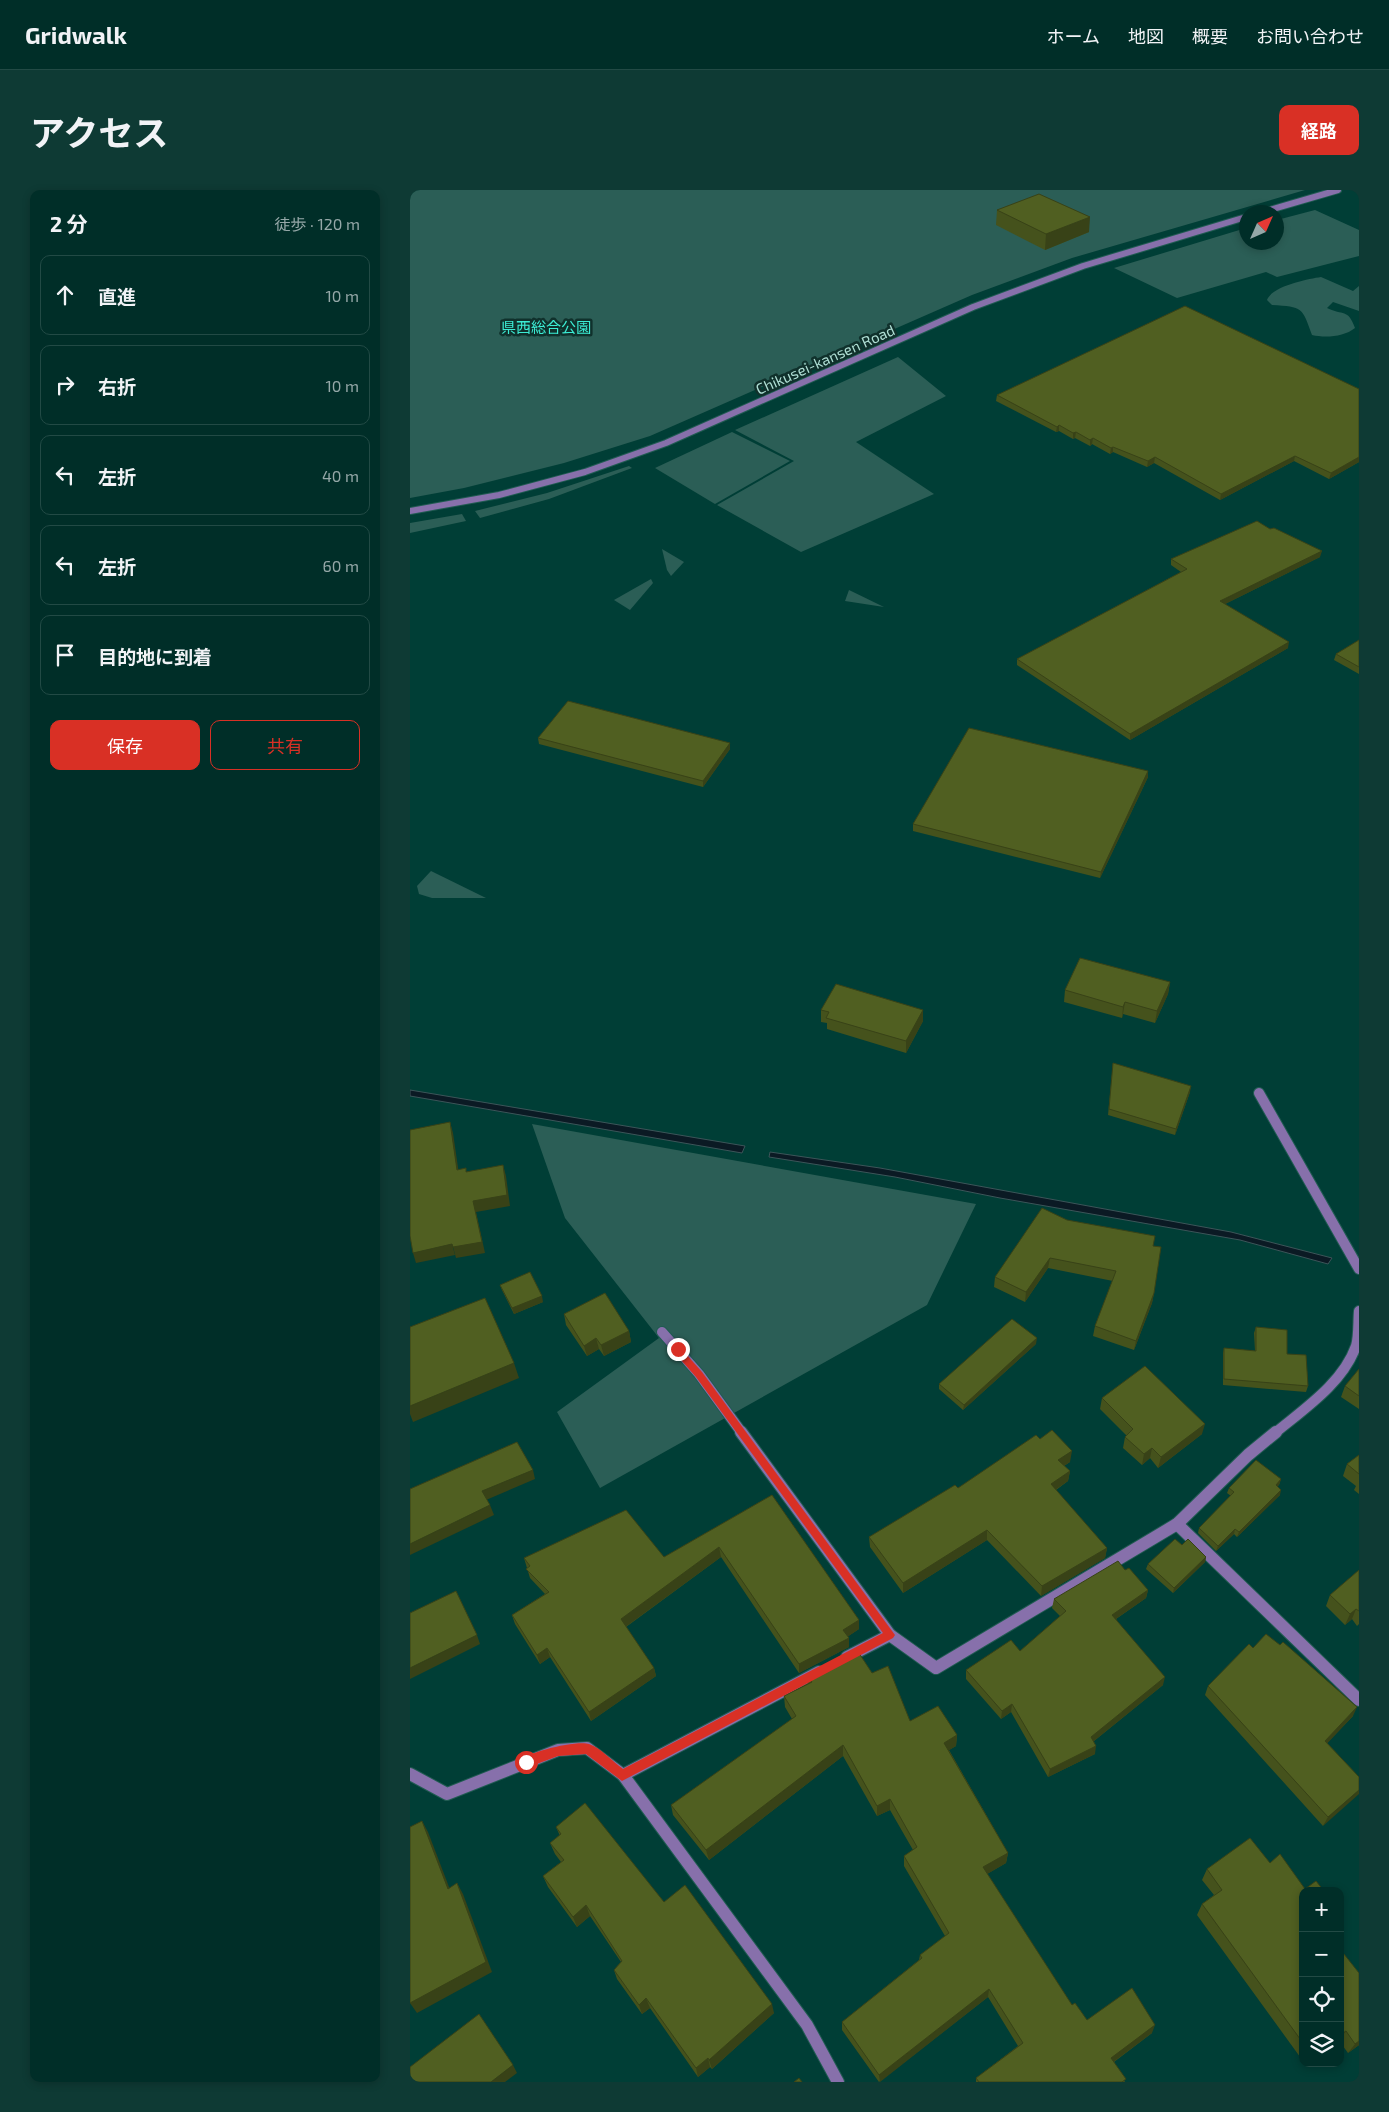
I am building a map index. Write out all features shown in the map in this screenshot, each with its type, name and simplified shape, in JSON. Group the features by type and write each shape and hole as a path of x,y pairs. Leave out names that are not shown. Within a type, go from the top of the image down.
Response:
{"street":[{"path":"1284,206 1338,190"},
{"name":"Chikusei-kansen Road","path":"410,512 499,496 617,462 666,443 973,307 1082,266 1239,219"},
{"path":"1259,1093 1359,1270"},
{"path":"662,1332 699,1374 890,1635 936,1668 1177,1524 1248,1455 1309,1405 1341,1373 1356,1345 1359,1311"},
{"path":"1177,1524 1359,1700"},
{"path":"622,1775 890,1635"},
{"path":"410,1774 447,1794 558,1750 587,1748 622,1775 807,2025 838,2082"}],"green space":[{"name":"県西総合公園","path":"410,190 1305,190 1254,205 1239,205 1239,209 1072,258 972,295 650,436 564,463 464,488 410,498"},
{"path":"1315,210 1359,230 1359,256 1277,277 1266,272 1177,298 1114,268 1239,230 1239,250 1284,250 1284,218"},
{"path":"1321,277 1353,291 1359,286 1359,311 1333,302 1327,308 1347,315 1355,328 1351,331 1334,336 1312,335 1306,319 1300,310 1272,305 1267,300 1270,295 1283,287"},
{"path":"898,357 946,396 856,442 934,494 801,552 717,505 794,461 735,430"},
{"path":"732,432 790,461 715,504 655,468"},
{"path":"629,466 632,468 549,499 480,518 475,511 547,493"},
{"path":"462,514 466,521 410,533 410,523"},
{"path":"662,549 684,562 671,576 667,570"},
{"path":"651,579 653,583 630,610 614,600"},
{"path":"849,590 884,607 845,601"},
{"path":"431,871 486,898 432,898 419,894 417,886"},
{"path":"532,1124 976,1204 927,1305 600,1488 557,1412 659,1338 565,1218"}],"shaded area":[{"path":"410,1090 745,1146 742,1153 410,1096"},
{"path":"770,1152 880,1168 1231,1232 1332,1258 1328,1264 1240,1240 1000,1198 895,1177 769,1157"}],"building":[{"path":"1039,194 1090,217 1046,234 997,210"},
{"path":"1185,306 1359,389 1359,457 1331,473 1295,456 1221,494 1155,457 1148,461 1113,447 1111,448 1093,438 1090,440 1059,425 1057,427 997,395"},
{"path":"1257,521 1270,529 1274,528 1322,551 1220,601 1289,642 1130,734 1017,659 1187,569 1171,559"},
{"path":"1359,640 1359,667 1336,654"},
{"path":"568,701 730,743 703,781 538,738"},
{"path":"969,728 1148,771 1101,872 913,824"},
{"path":"1080,958 1170,982 1157,1011 1125,1002 1123,1007 1065,990"},
{"path":"836,984 923,1010 906,1041 826,1018 829,1012 821,1010"},
{"path":"1113,1063 1191,1086 1176,1129 1109,1109"},
{"path":"450,1122 457,1170 466,1168 466,1172 503,1165 507,1195 473,1201 482,1242 453,1247 452,1244 413,1253 410,1236 410,1130"},
{"path":"1042,1208 1067,1220 1155,1236 1153,1246 1161,1247 1154,1293 1136,1341 1095,1326 1116,1271 1050,1258 1026,1292 995,1277"},
{"path":"530,1272 542,1296 512,1308 500,1285"},
{"path":"605,1293 629,1331 601,1345 596,1338 584,1346 564,1314"},
{"path":"485,1298 514,1363 410,1406 410,1327"},
{"path":"1012,1319 1037,1338 964,1405 939,1384"},
{"path":"1256,1327 1287,1330 1287,1354 1306,1355 1308,1386 1224,1379 1224,1348 1256,1351"},
{"path":"1145,1366 1205,1424 1161,1457 1152,1448 1144,1454 1125,1437 1133,1429 1102,1398"},
{"path":"1359,1369 1359,1396 1345,1386"},
{"path":"1052,1430 1072,1451 1058,1460 1070,1471 1051,1484 1107,1548 1042,1586 987,1530 903,1583 869,1537 955,1485 958,1488 1036,1435 1040,1439"},
{"path":"517,1442 533,1470 482,1491 490,1505 410,1544 410,1489"},
{"path":"1359,1455 1359,1474 1347,1464"},
{"path":"1256,1460 1281,1479 1276,1485 1281,1490 1239,1532 1235,1529 1218,1546 1199,1528 1234,1492 1229,1488"},
{"path":"772,1495 859,1620 843,1630 849,1638 799,1664 719,1547 621,1619 654,1668 589,1712 547,1648 537,1655 512,1615 549,1592 526,1569 530,1566 524,1558 626,1510 664,1557"},
{"path":"1175,1539 1182,1545 1188,1539 1206,1557 1174,1588 1148,1564"},
{"path":"1118,1561 1125,1570 1129,1568 1148,1590 1112,1615 1165,1677 1091,1737 1096,1746 1050,1769 1012,1704 1002,1711 966,1670 1011,1640 1020,1651 1066,1611 1054,1599"},
{"path":"1359,1570 1359,1611 1356,1609 1350,1614 1330,1595"},
{"path":"456,1591 477,1635 410,1668 410,1613"},
{"path":"1266,1634 1280,1645 1283,1642 1357,1707 1325,1741 1359,1777 1359,1790 1328,1817 1208,1686 1249,1644 1253,1648"},
{"path":"857,1650 872,1673 888,1666 910,1721 938,1706 957,1735 944,1743 1008,1853 983,1867 1072,2005 1075,2003 1087,2020 1132,1988 1155,2025 1111,2058 1126,2079 1122,2082 979,2082 976,2078 1023,2043 989,1989 879,2075 842,2022 922,1958 920,1955 949,1933 904,1856 917,1847 890,1799 877,1806 843,1745 706,1850 671,1805 796,1716 784,1696 812,1682 808,1676"},
{"path":"585,1803 664,1902 685,1885 772,2004 709,2060 708,2058 696,2068 646,1998 639,2005 614,1970 622,1961 586,1905 573,1917 543,1876 564,1860 550,1843 561,1834 556,1827"},
{"path":"422,1821 448,1889 457,1883 486,1962 410,2003 410,1827"},
{"path":"1250,1838 1270,1863 1280,1854 1304,1887 1299,1887 1299,2037 1202,1904 1222,1890 1207,1869"},
{"path":"1316,1881 1321,1887 1308,1887"},
{"path":"1344,1954 1359,1973 1359,2041 1355,2044 1346,2031 1344,2032"},
{"path":"479,2014 513,2065 491,2082 410,2082 410,2067"},
{"path":"799,2078 802,2082 794,2082"}],"route":[{"path":"526,1762 558,1750 587,1748 622,1775 890,1635 699,1374 678,1349"}]}
